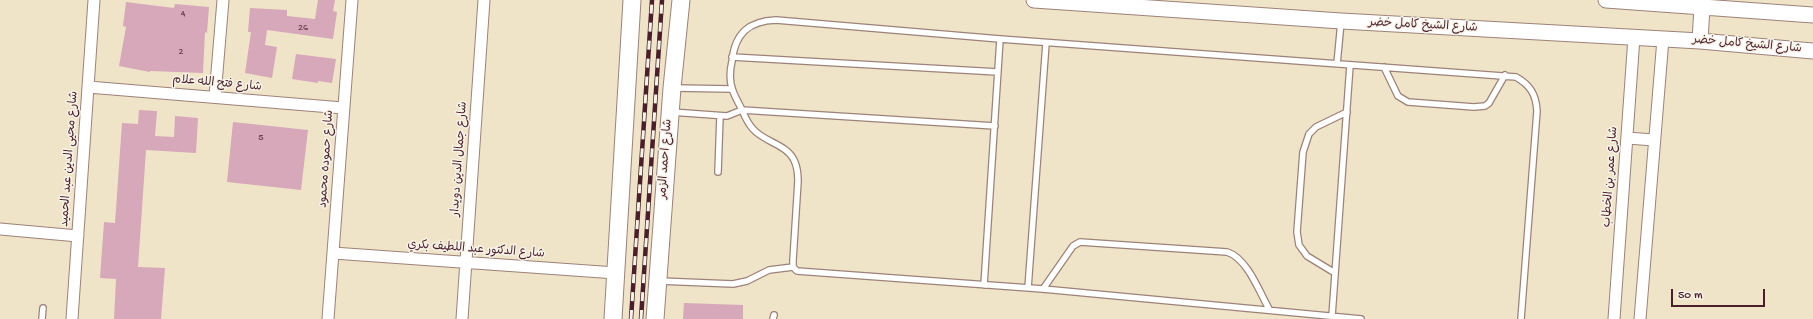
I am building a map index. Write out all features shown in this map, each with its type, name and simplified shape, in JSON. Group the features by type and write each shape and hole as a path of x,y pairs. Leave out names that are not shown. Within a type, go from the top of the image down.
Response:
{"main road":[{"path":"613,319 632,0"},
{"name":"شارع احمد الزمر","path":"655,319 670,112 680,0"},
{"name":"شارع الشيخ كامل خضر","path":"1034,0 1341,21 1700,41 1813,51"},
{"path":"1606,0 1813,15"},
{"path":"1700,41 1702,7"}],"street":[{"name":"شارع محيى الدين عبد الحميد","path":"72,319 94,0"},
{"path":"215,96 223,0"},
{"name":"شارع حموده محمود","path":"328,319 352,0"},
{"name":"شارع جمال الدين دويدار","path":"462,319 484,0"},
{"name":"شارع عمر بن الخطاب","path":"1614,319 1634,37"},
{"path":"1640,319 1663,39"},
{"name":"شارع فتح الله علام","path":"88,86 343,108"},
{"path":"1627,138 1654,140"},
{"path":"0,230 78,236"},
{"name":"شارع الدكتور عبد اللطيف بكري","path":"333,252 616,273"}],"lane":[{"path":"1361,319 1269,309 1043,289 804,273 797,271 793,266 798,181 794,160 786,151 753,130 742,110 732,89 730,72 735,45 741,34 751,25 763,20 776,20 1046,43 1505,75 1516,77 1532,90 1536,100 1537,110 1521,319"},
{"path":"1337,64 1341,21"},
{"path":"984,284 1000,39"},
{"path":"1028,288 1046,43"},
{"path":"732,57 998,72"},
{"path":"1332,316 1350,65"},
{"path":"1384,67 1395,91 1402,100 1413,103 1480,108 1489,103 1505,75"},
{"path":"672,88 732,89"},
{"path":"670,112 732,116 742,110 994,126"},
{"path":"1335,273 1307,256 1299,245 1297,232 1305,143 1309,134 1324,122 1347,112"},
{"path":"718,172 720,116"},
{"path":"1043,289 1072,246 1080,242 1226,252 1235,255 1243,262 1269,309"},
{"path":"658,281 733,284 747,280 769,270 793,266"},
{"path":"42,319 43,308"}],"building":[{"path":"318,0 335,0 333,11 337,12 333,39 267,30 265,45 277,47 272,78 245,73 251,32 248,32 250,8 287,10 287,16 315,19"},
{"path":"126,2 174,8 175,4 209,7 207,33 205,32 203,73 150,72 119,66 126,27 123,26"},
{"path":"296,54 336,59 332,83 318,81 318,83 292,79"},
{"path":"139,110 157,111 155,136 174,137 175,116 198,118 196,153 146,150 138,267 165,268 161,319 114,319 116,279 100,278 104,222 115,223 122,123 138,124"},
{"path":"233,122 308,130 301,190 227,182"},
{"path":"684,303 743,305 743,319 683,319"}],"railway":[{"path":"631,319 652,0"},
{"path":"641,319 662,0"}]}
